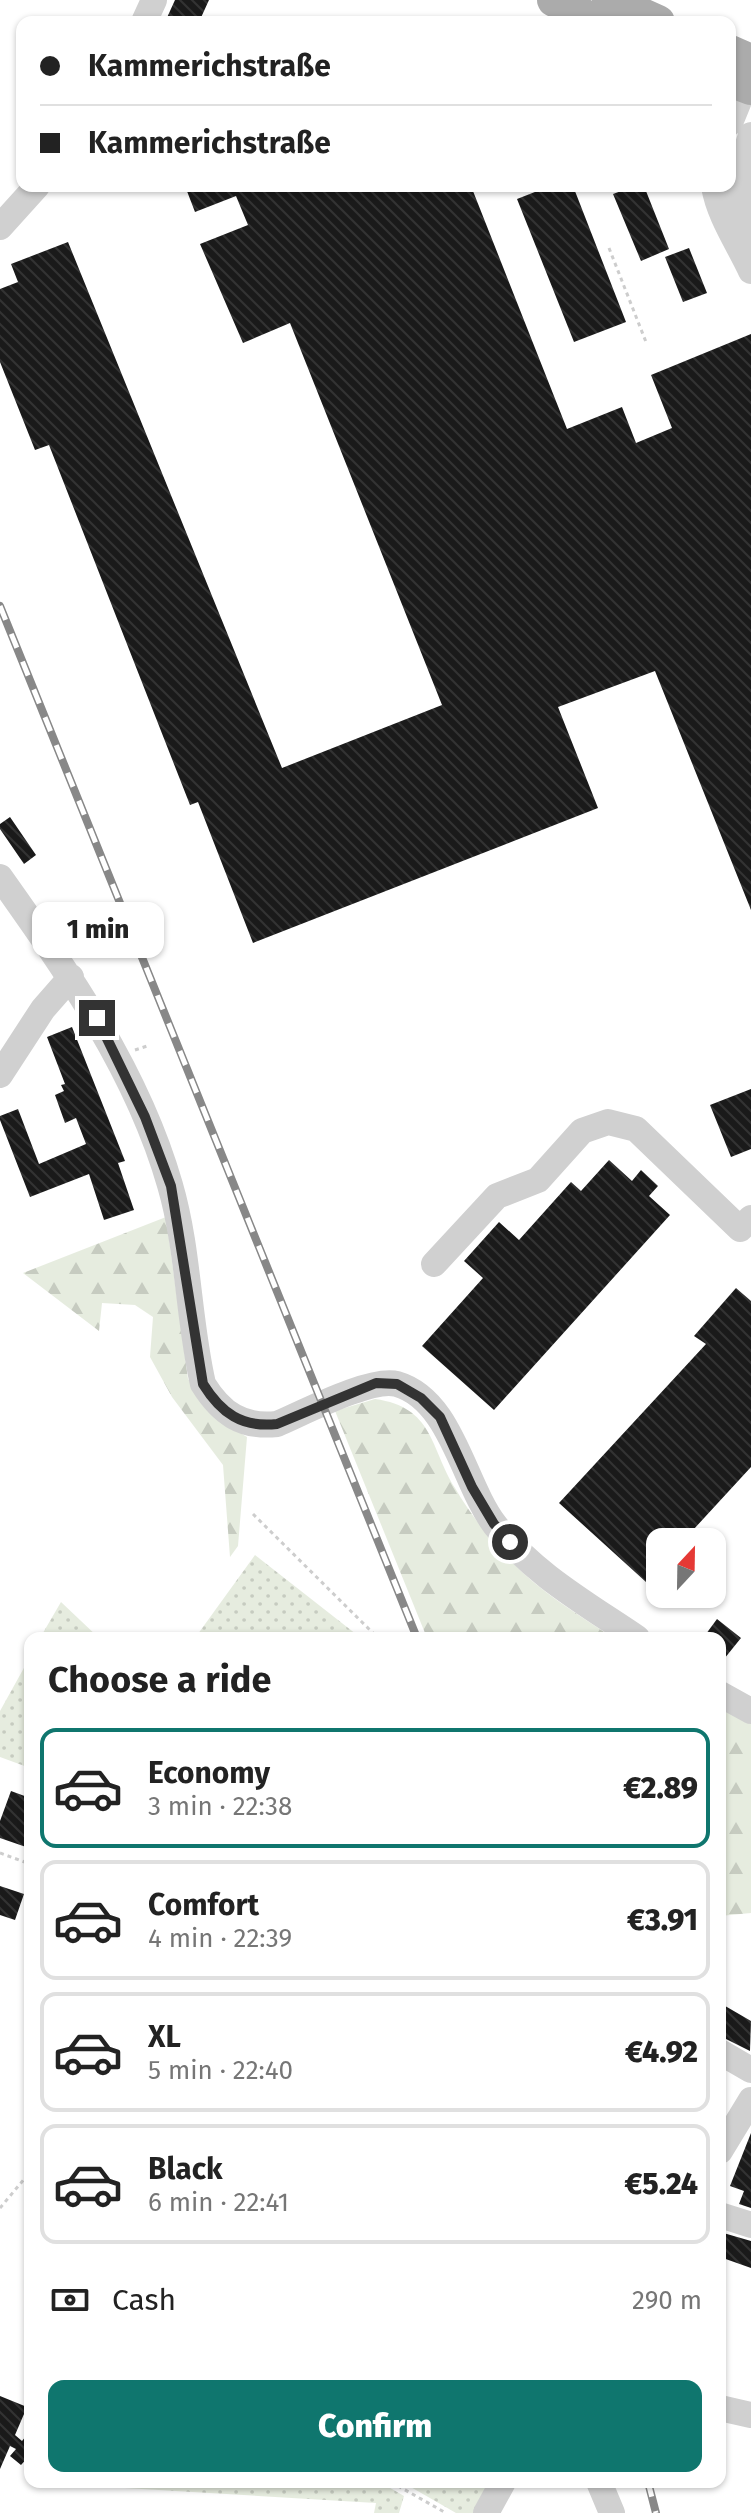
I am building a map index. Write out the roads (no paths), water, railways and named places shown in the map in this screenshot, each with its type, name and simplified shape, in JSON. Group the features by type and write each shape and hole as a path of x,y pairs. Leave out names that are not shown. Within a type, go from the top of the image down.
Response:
{"main road":[{"path":"609,0 645,16"}],"street":[{"path":"736,106 746,77"},
{"path":"739,243 738,178 751,135"},
{"path":"0,227 32,192"},
{"path":"715,192 718,208 751,271"},
{"path":"0,877 71,977 114,1050 145,1117 166,1171 174,1203 203,1384 228,1415 257,1425 277,1424 368,1386 397,1384 431,1407 448,1431 483,1505 510,1542 541,1572 628,1632"},
{"path":"0,1075 43,1009 71,977"},
{"path":"434,1264 497,1196 538,1180 582,1131 608,1122 636,1129 746,1224"},
{"path":"726,1697 751,1711"},
{"path":"726,2055 751,2070"},
{"path":"726,2141 751,2100"},
{"path":"726,2217 751,2225"},
{"path":"726,2409 751,2415"},
{"path":"486,2513 500,2488"},
{"path":"602,2488 612,2513"}],"railway":[{"path":"0,606 415,1632"},
{"path":"650,2488 656,2513"}]}
